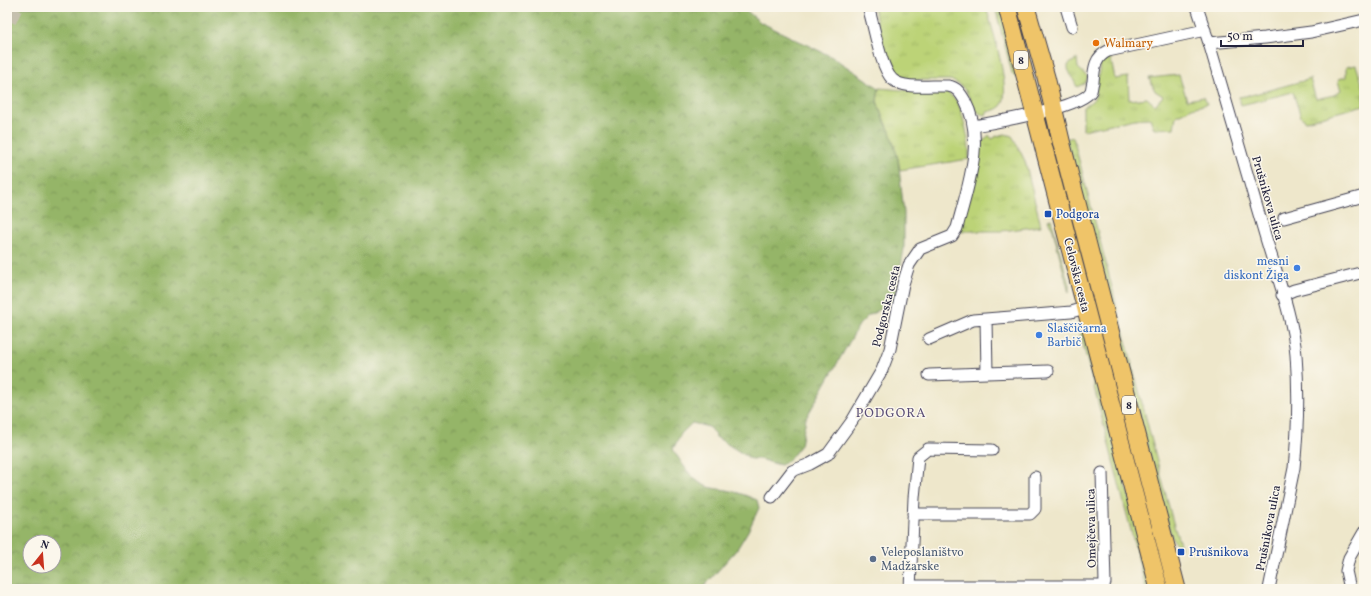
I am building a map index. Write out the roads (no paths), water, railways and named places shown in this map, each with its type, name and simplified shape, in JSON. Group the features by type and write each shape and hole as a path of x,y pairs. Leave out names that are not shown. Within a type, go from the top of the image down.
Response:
{"main road":[{"name":"Celovška cesta","path":"1007,7 1159,589"},
{"name":"Celovška cesta","path":"1026,7 1178,589"}],"street":[{"name":"Podgorska cesta","path":"772,497 792,471 810,464 828,454 852,421 882,370 890,349 903,284 909,264 920,249 952,236 957,228 971,172 974,147 974,126 968,106 960,92 950,86 915,86 902,84 892,80 888,74 880,53 868,7"},
{"path":"1066,7 1072,27"},
{"name":"Prušnikova ulica","path":"1197,7 1209,43 1292,330 1296,355 1298,399 1294,468 1269,589"},
{"path":"1209,43 1311,32 1364,20"},
{"path":"974,126 1054,110 1086,96 1091,90 1096,61 1102,54 1115,48 1205,30"},
{"path":"1284,218 1364,196"},
{"path":"1282,295 1294,290 1363,275"},
{"path":"929,339 972,320 1066,312 1086,308"},
{"path":"986,319 987,373"},
{"path":"929,375 1048,372"},
{"path":"910,588 913,514 918,457 928,449 992,450"},
{"name":"Omejčeva ulica","path":"910,588 1102,586 1105,583 1102,473"},
{"path":"913,514 1030,514 1035,508 1035,477"},
{"path":"1350,589 1346,571 1349,558 1364,532"}],"tunnel":[{"path":"7,20 13,7"}],"place":[{"name":"Walmary","path":"1096,43"},
{"name":"Podgora","path":"1048,214"},
{"name":"mesni diskont Žiga","path":"1297,268"},
{"name":"Slaščičarna Barbič","path":"1039,335"},
{"name":"Prušnikova","path":"1181,552"},
{"name":"Veleposlaništvo Madžarske","path":"873,559"}],"district":[{"name":"PODGORA","path":"891,412"}]}
